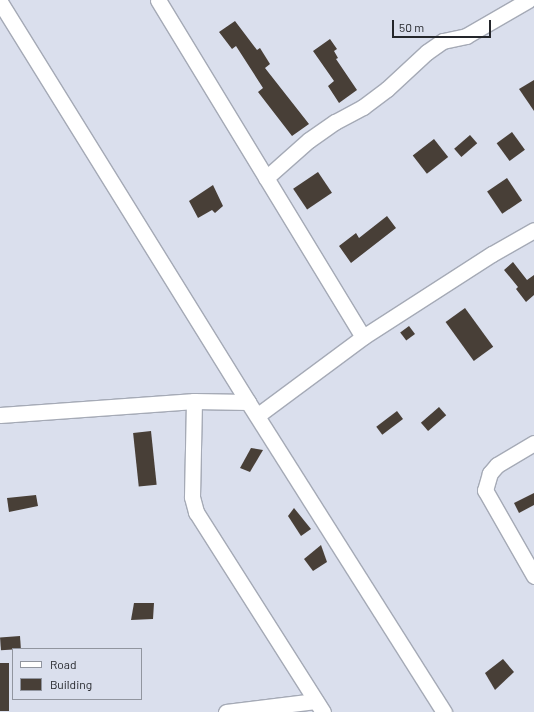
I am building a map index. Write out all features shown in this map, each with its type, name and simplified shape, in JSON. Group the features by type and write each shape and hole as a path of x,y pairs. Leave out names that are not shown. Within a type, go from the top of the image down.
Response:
{"street":[{"path":"158,0 363,337"},
{"path":"266,178 309,140 334,122 363,107 387,89 427,52 443,41 466,36 528,0"},
{"path":"0,2 248,402 258,415 444,712"},
{"path":"258,415 363,337 492,254 534,230"},
{"path":"0,416 194,401 248,402"},
{"path":"194,401 192,497 196,512 319,706 226,712"},
{"path":"534,443 497,465 490,473 486,490 534,576"}],"building":[{"path":"235,21 257,50 260,48 270,64 265,68 309,124 292,136 258,92 263,88 236,46 232,49 219,32"},
{"path":"330,39 337,49 334,51 338,58 336,59 357,90 339,103 328,86 334,81 313,51"},
{"path":"534,80 534,111 519,89"},
{"path":"512,132 525,150 510,161 497,143"},
{"path":"470,135 477,143 461,157 454,149"},
{"path":"434,139 448,157 427,174 413,156"},
{"path":"318,172 332,193 307,210 293,189"},
{"path":"507,178 522,200 502,214 487,191"},
{"path":"213,185 223,206 215,213 212,210 198,218 189,201"},
{"path":"387,216 396,228 351,263 339,246 356,233 359,238"},
{"path":"513,262 527,280 534,275 534,295 526,302 516,289 518,287 504,270"},
{"path":"465,308 493,347 474,361 446,322"},
{"path":"409,326 415,334 406,341 400,333"},
{"path":"439,407 446,415 428,431 421,423"},
{"path":"397,411 403,419 382,435 376,427"},
{"path":"151,431 157,485 139,487 133,433"},
{"path":"251,448 263,450 250,472 240,468"},
{"path":"534,493 534,505 519,513 514,503"},
{"path":"36,495 38,506 9,512 7,498"},
{"path":"294,508 311,529 301,536 288,516"},
{"path":"321,545 327,562 313,571 304,559"},
{"path":"134,603 154,603 153,619 131,620"},
{"path":"20,636 21,648 1,650 0,637"},
{"path":"503,659 514,672 495,690 485,673"},
{"path":"0,663 9,663 9,711 0,711"}]}
